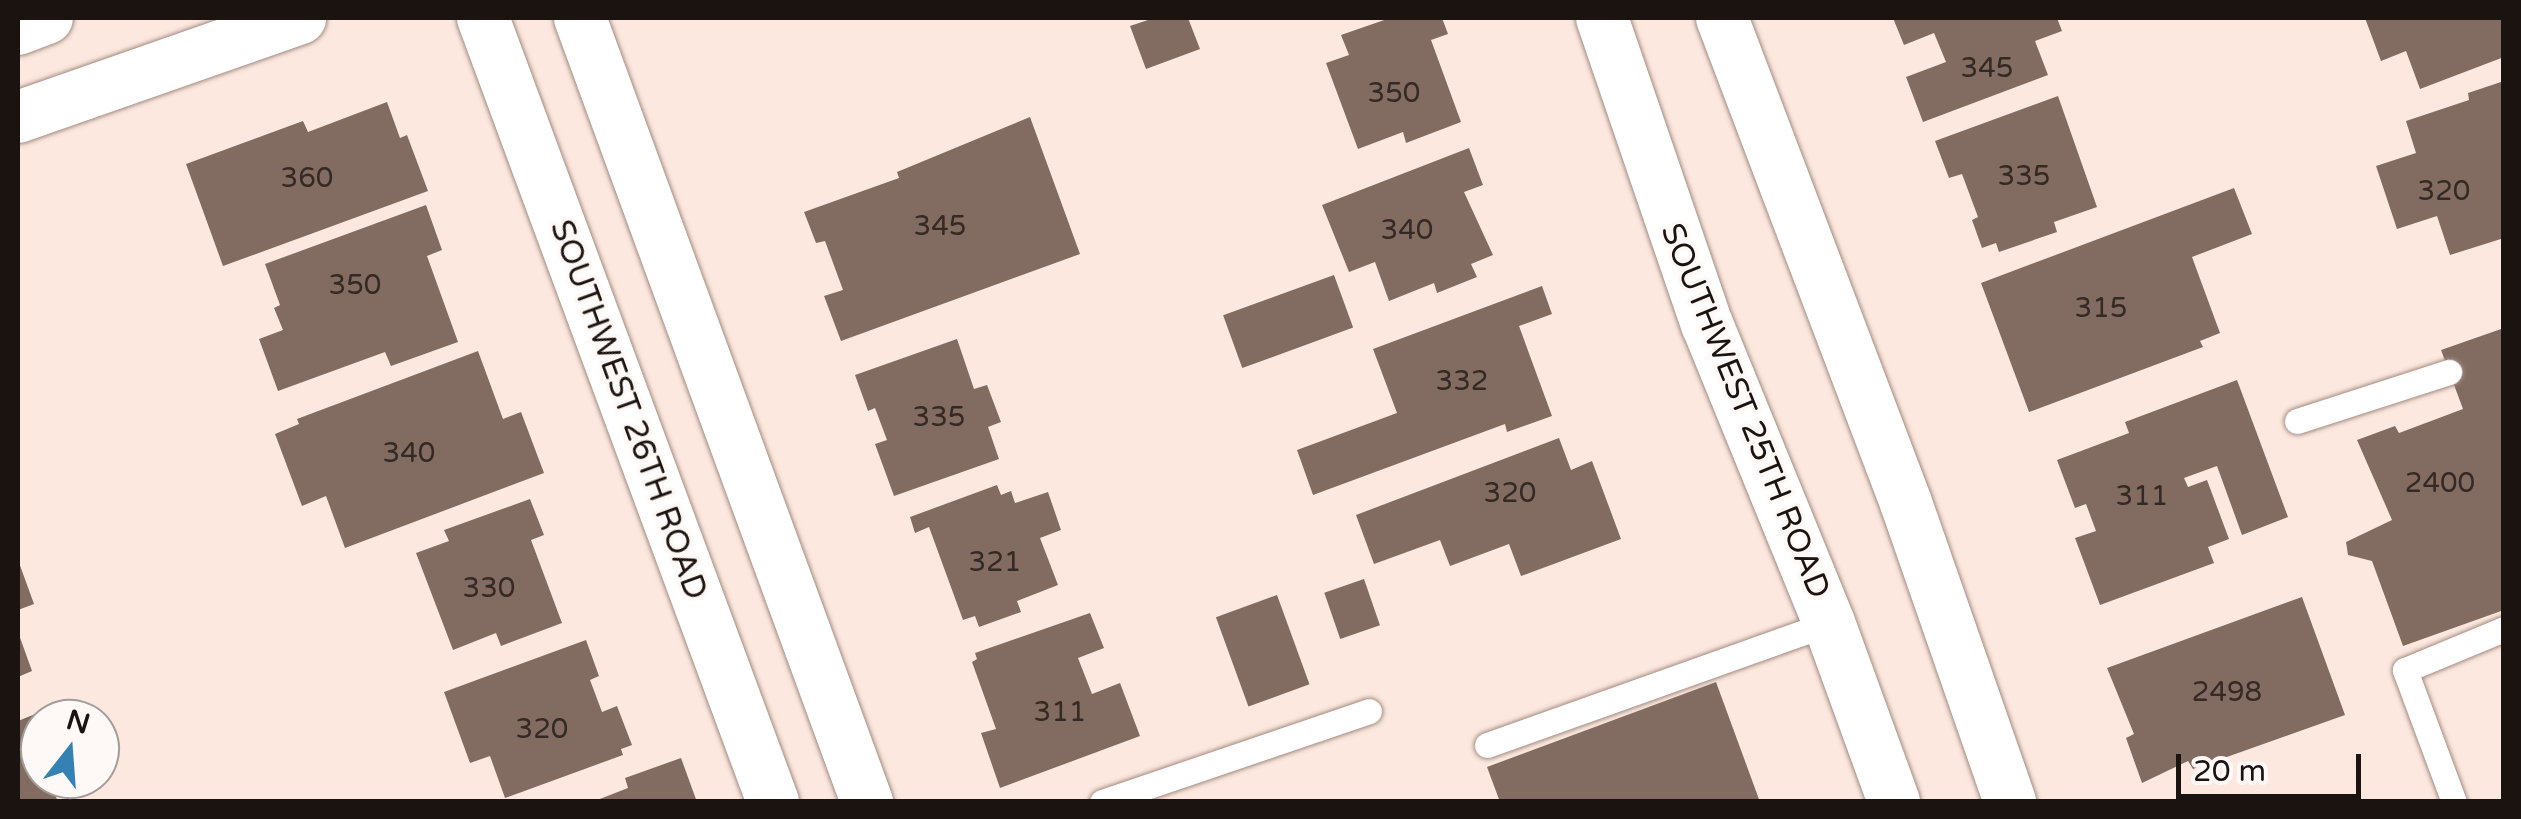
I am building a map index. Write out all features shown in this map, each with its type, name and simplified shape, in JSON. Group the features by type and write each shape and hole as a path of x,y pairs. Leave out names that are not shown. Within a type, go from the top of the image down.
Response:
{"street":[{"path":"18,29 48,18"},
{"path":"18,118 300,18"},
{"name":"SOUTHWEST 26TH ROAD","path":"483,18 773,802"},
{"path":"580,18 867,802"},
{"name":"SOUTHWEST 25TH ROAD","path":"1602,18 1700,306 1829,623 1894,802"},
{"path":"1722,18 1906,502 2010,802"}],"lane":[{"path":"2298,421 2449,372"},
{"path":"1487,745 1829,623"},
{"path":"2454,802 2406,670 2504,629"},
{"path":"1102,802 1368,711"}],"building":[{"path":"1154,18 1188,18 1200,49 1146,69 1130,26"},
{"path":"1390,18 1442,18 1448,34 1431,40 1461,122 1406,143 1403,132 1358,149 1326,63 1349,55 1341,35"},
{"path":"1893,18 2057,18 2062,31 2035,41 2048,75 1923,122 1906,77 1946,62 1934,33 1904,45"},
{"path":"2365,18 2504,18 2504,57 2420,89 2406,51 2381,61"},
{"path":"2504,81 2504,238 2450,255 2437,216 2397,229 2376,166 2416,153 2406,121 2469,100 2468,93"},
{"path":"2058,96 2097,207 2054,222 2057,232 1999,252 1996,243 1982,248 1972,220 1978,217 1962,174 1949,178 1935,141"},
{"path":"387,102 400,138 407,135 428,191 223,266 186,164 303,121 308,132"},
{"path":"1030,117 1080,254 841,341 824,296 843,290 825,241 816,243 804,212 899,178 897,172"},
{"path":"1469,148 1483,185 1464,192 1493,255 1471,264 1477,277 1437,293 1434,283 1389,301 1375,262 1349,272 1322,205"},
{"path":"2234,188 2252,234 2192,257 2220,333 2200,341 2203,347 2029,412 1981,283"},
{"path":"426,205 442,250 427,256 458,342 391,366 385,352 278,391 259,339 283,330 274,308 280,305 265,264"},
{"path":"1334,275 1353,328 1242,368 1223,315"},
{"path":"1542,286 1552,314 1519,326 1552,416 1507,432 1505,424 1313,495 1297,450 1397,413 1373,349"},
{"path":"2504,328 2504,610 2403,646 2372,561 2348,555 2346,542 2392,520 2357,440 2395,426 2399,433 2463,409 2441,350"},
{"path":"957,339 974,389 987,385 1001,422 988,427 999,459 894,496 875,444 887,440 875,408 868,411 855,375"},
{"path":"478,351 503,419 521,412 544,473 345,548 326,496 302,506 275,434 299,424 297,419"},
{"path":"2237,380 2288,517 2242,535 2217,466 2184,478 2188,487 2207,480 2229,539 2208,547 2214,563 2100,605 2075,538 2096,531 2086,504 2075,508 2057,460 2129,433 2125,422"},
{"path":"1559,438 1571,470 1592,461 1621,539 1521,576 1509,544 1450,566 1440,540 1374,564 1356,515"},
{"path":"997,485 1001,495 1011,491 1015,503 1048,492 1061,530 1040,538 1058,585 1017,601 1021,612 979,627 975,616 963,620 929,527 915,533 910,517"},
{"path":"530,499 544,535 531,540 562,623 501,646 496,633 453,650 416,553 449,541 444,530"},
{"path":"18,560 34,604 18,610"},
{"path":"1364,579 1380,625 1340,639 1324,593"},
{"path":"1277,595 1309,684 1248,707 1216,617"},
{"path":"2302,597 2345,715 2193,769 2188,761 2142,783 2126,738 2134,734 2107,668"},
{"path":"1090,613 1104,648 1078,658 1092,694 1120,683 1140,736 1000,788 981,733 996,729 972,662 977,659 975,653"},
{"path":"18,632 32,671 18,677"},
{"path":"586,640 599,676 590,680 602,712 617,706 632,745 621,749 623,755 505,798 490,756 470,763 444,692"},
{"path":"1716,682 1760,802 1500,802 1487,767"},
{"path":"18,721 20,799 58,802 18,802"},
{"path":"681,758 697,802 592,802 628,788 625,778"}]}
